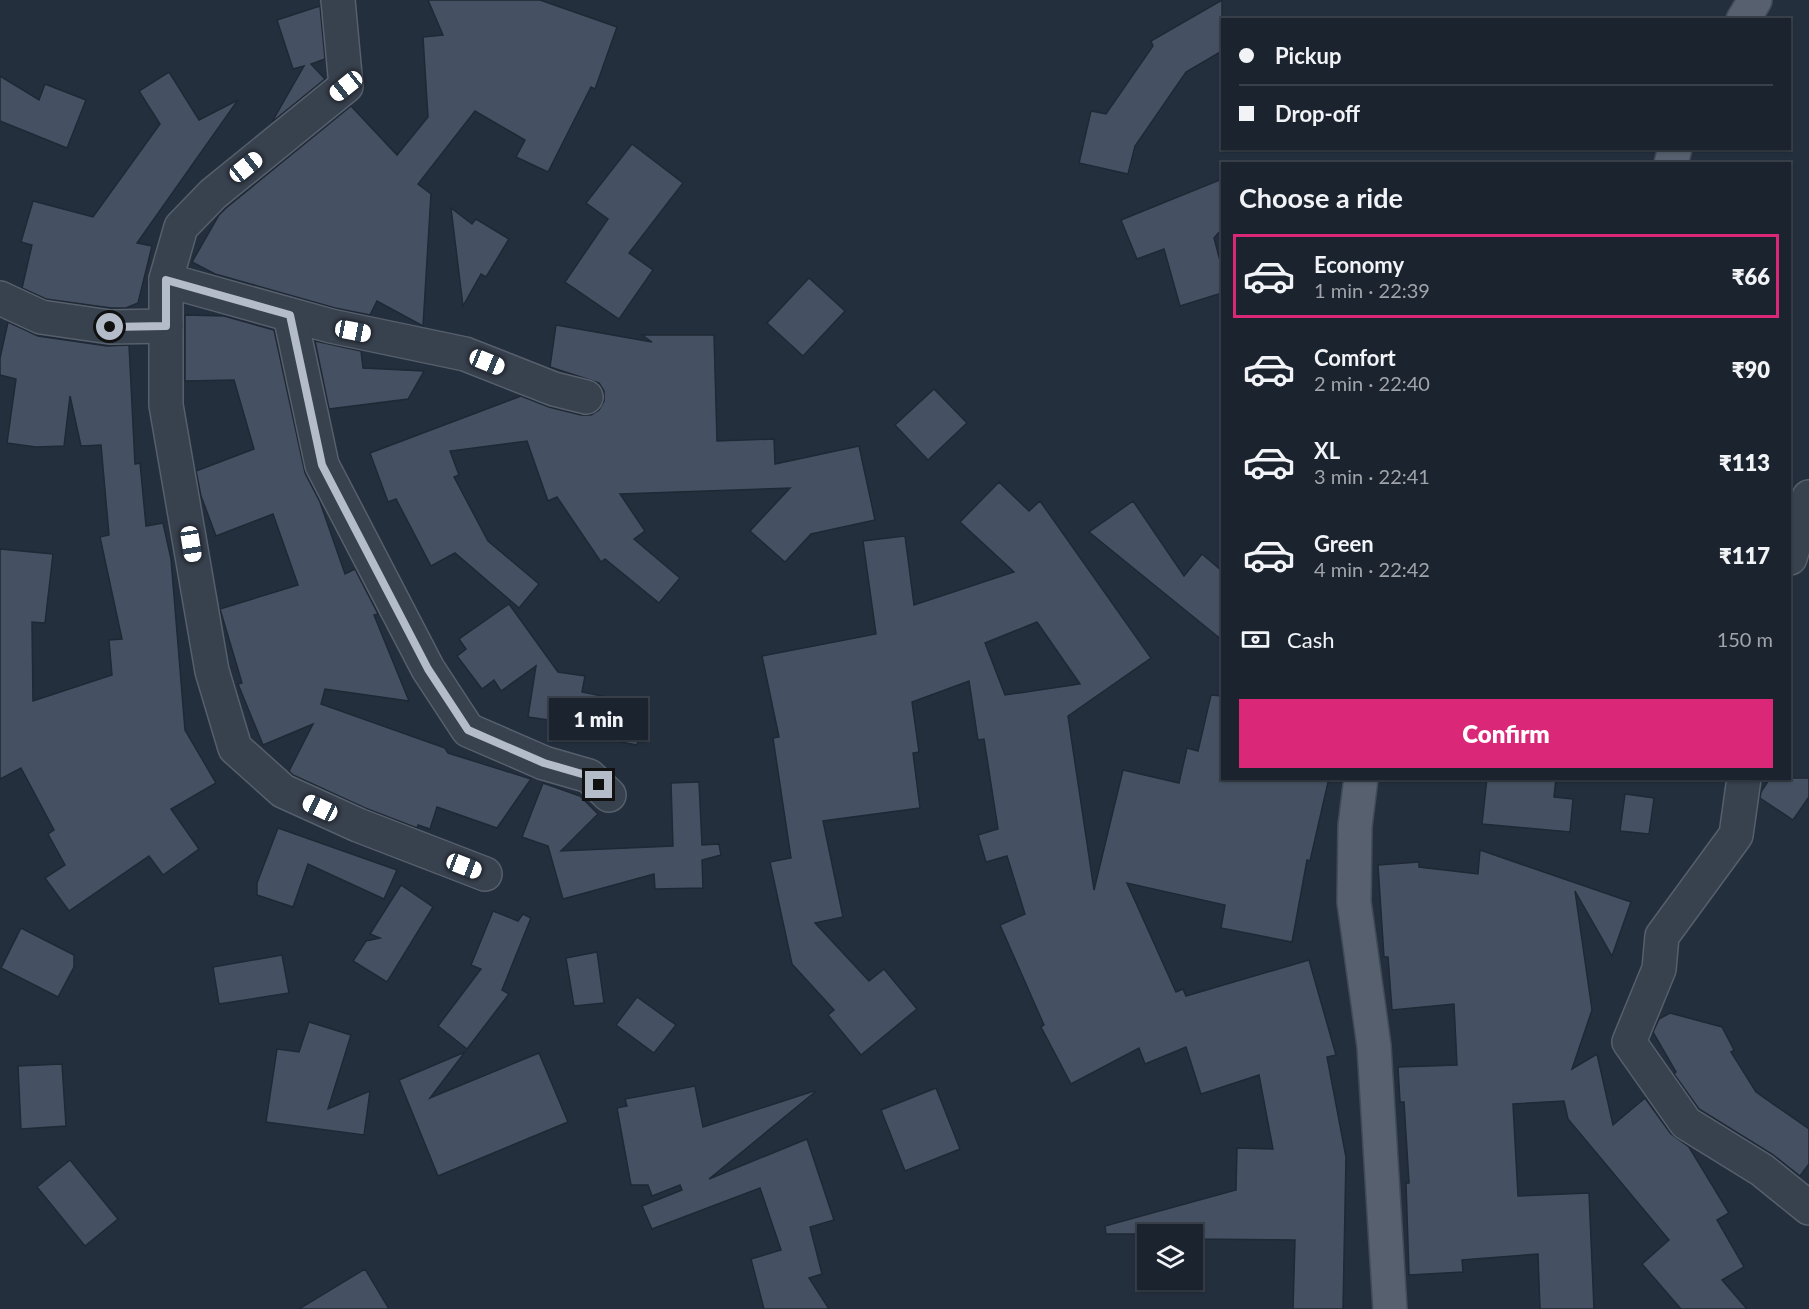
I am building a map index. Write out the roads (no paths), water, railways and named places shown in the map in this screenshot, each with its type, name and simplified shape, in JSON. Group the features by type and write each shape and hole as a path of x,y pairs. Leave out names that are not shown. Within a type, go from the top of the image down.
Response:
{"main road":[{"path":"1744,18 1755,0"},
{"path":"1361,780 1355,826 1353,902 1374,1046 1390,1309"}],"street":[{"path":"338,0 346,86 213,194 181,227 166,280 166,405 212,671 235,748 283,791 358,825 485,873"},
{"path":"166,280 331,326 465,354 554,389 586,397"},
{"path":"0,298 41,316 110,327 166,326"},
{"path":"290,315 322,465 428,669 468,730 544,763 589,776 609,795"},
{"path":"1791,555 1809,497"},
{"path":"1744,780 1736,836 1662,936 1659,969 1629,1042 1686,1123 1762,1170 1809,1208"}]}
